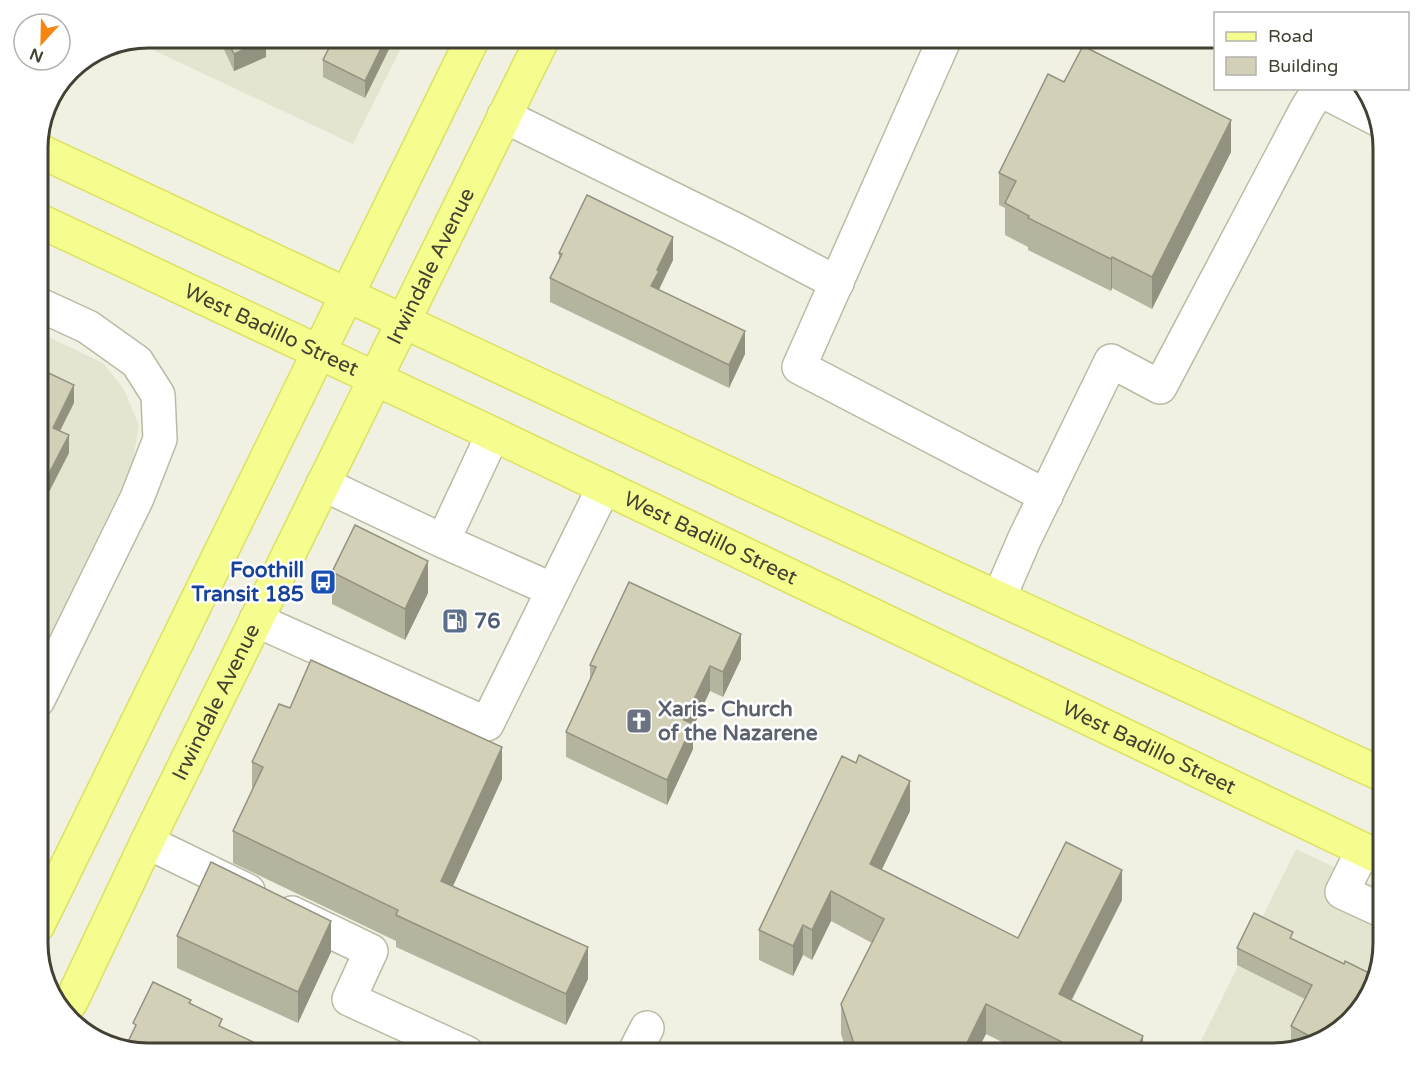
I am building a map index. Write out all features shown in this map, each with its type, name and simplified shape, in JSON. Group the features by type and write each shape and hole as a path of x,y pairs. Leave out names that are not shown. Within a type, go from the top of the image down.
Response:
{"main road":[{"path":"48,905 468,48"},
{"name":"Irwindale Avenue","path":"69,1003 538,48"},
{"path":"48,155 759,488 1373,771"},
{"name":"West Badillo Street","path":"48,225 319,351 1373,854"}],"street":[{"path":"941,48 799,367 1046,496"},
{"path":"999,598 1024,540 1111,362 1160,387 1318,90"},
{"path":"1321,90 1367,114"},
{"path":"504,116 738,231 837,283"},
{"path":"48,309 88,327 137,362 158,394 160,439 136,498 48,679"},
{"path":"444,541 493,434"},
{"path":"323,484 553,590"},
{"path":"256,620 487,724 604,487"},
{"path":"147,842 371,951 349,999 444,1043"},
{"path":"1373,854 1342,892 1373,906"}],"shaded area":[{"path":"149,48 401,48 353,144"},
{"path":"48,337 103,363 123,388 139,425 132,466 48,638"},
{"path":"1296,849 1373,885 1373,944 1368,975 1363,988 1339,1018 1318,1033 1299,1040 1274,1043 1200,1043"}],"building":[{"path":"231,48 247,48 234,54"},
{"path":"329,48 381,48 365,81 323,60"},
{"path":"1082,48 1087,48 1231,120 1152,277 1028,218 1029,216 1005,203 1016,181 999,173 1048,74 1064,82"},
{"path":"587,195 673,237 651,286 745,331 729,365 550,278 562,254 559,253"},
{"path":"48,373 74,385 53,428 69,435 48,475"},
{"path":"355,525 428,561 405,609 332,572"},
{"name":"Xaris- Church of the Nazarene","path":"629,582 741,634 723,672 710,666 684,720 693,724 667,780 566,732 596,667 590,665"},
{"path":"311,660 502,747 441,881 588,947 566,994 396,915 398,910 233,831 263,767 252,762 279,704 290,708"},
{"path":"859,755 910,781 870,864 1018,938 1066,842 1122,870 1059,994 1143,1036 1140,1043 1064,1043 986,1004 967,1043 854,1043 841,1004 884,919 831,891 812,930 803,925 793,946 759,930 842,756 856,763"},
{"path":"211,862 331,921 298,992 177,936"},
{"path":"1254,913 1293,932 1290,938 1344,964 1345,961 1369,973 1363,988 1339,1018 1310,1036 1291,1026 1312,985 1237,948"},
{"path":"153,982 191,1000 189,1003 222,1019 219,1026 256,1043 128,1041 136,1025 133,1023"}],"place":[{"name":"Foothill Transit 185","path":"323,582"},
{"name":"76","path":"455,621"},
{"name":"Xaris- Church of the Nazarene","path":"639,721"}]}
